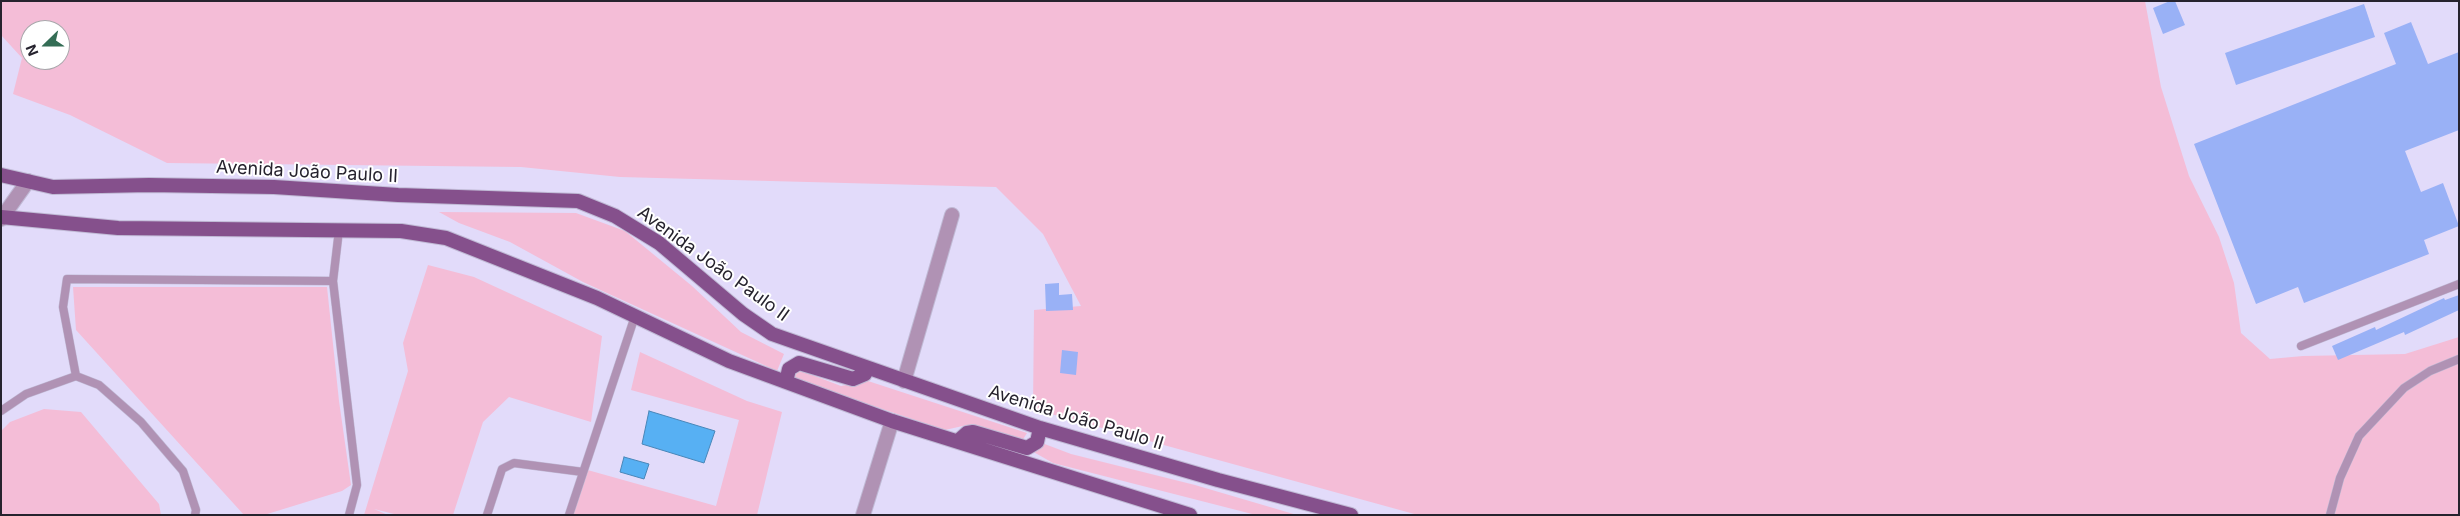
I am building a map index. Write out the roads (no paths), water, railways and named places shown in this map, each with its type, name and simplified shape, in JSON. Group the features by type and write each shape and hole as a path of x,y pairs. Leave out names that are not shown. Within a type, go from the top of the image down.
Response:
{"main road":[{"name":"Avenida João Paulo II","path":"1,175 53,187 149,185 274,187 398,195 578,201 615,216 659,242 743,314 772,334 867,369 1040,428 1218,480 1351,515"},
{"path":"2,218 118,228 402,231 446,238 597,298 729,361 892,420 1190,515"},
{"path":"786,382 789,369 799,364 853,379 864,374 867,369"},
{"path":"958,441 967,433 973,432 1027,448 1037,442 1040,428"}],"street":[{"path":"2,218 28,181"},
{"path":"904,381 952,215"},
{"path":"863,515 892,420"}],"lane":[{"path":"339,230 332,281 357,485 349,515"},
{"path":"76,376 63,307 67,279 332,281"},
{"path":"2301,346 2459,284"},
{"path":"569,515 635,316"},
{"path":"2330,515 2340,478 2359,436 2404,388 2430,371 2459,359"},
{"path":"1,411 26,394 76,376 99,385 141,422 183,470 196,515"},
{"path":"487,515 502,469 514,463 583,472"}],"water":[{"path":"649,411 715,431 704,463 642,444"},
{"path":"624,457 649,464 644,479 620,472"}]}
